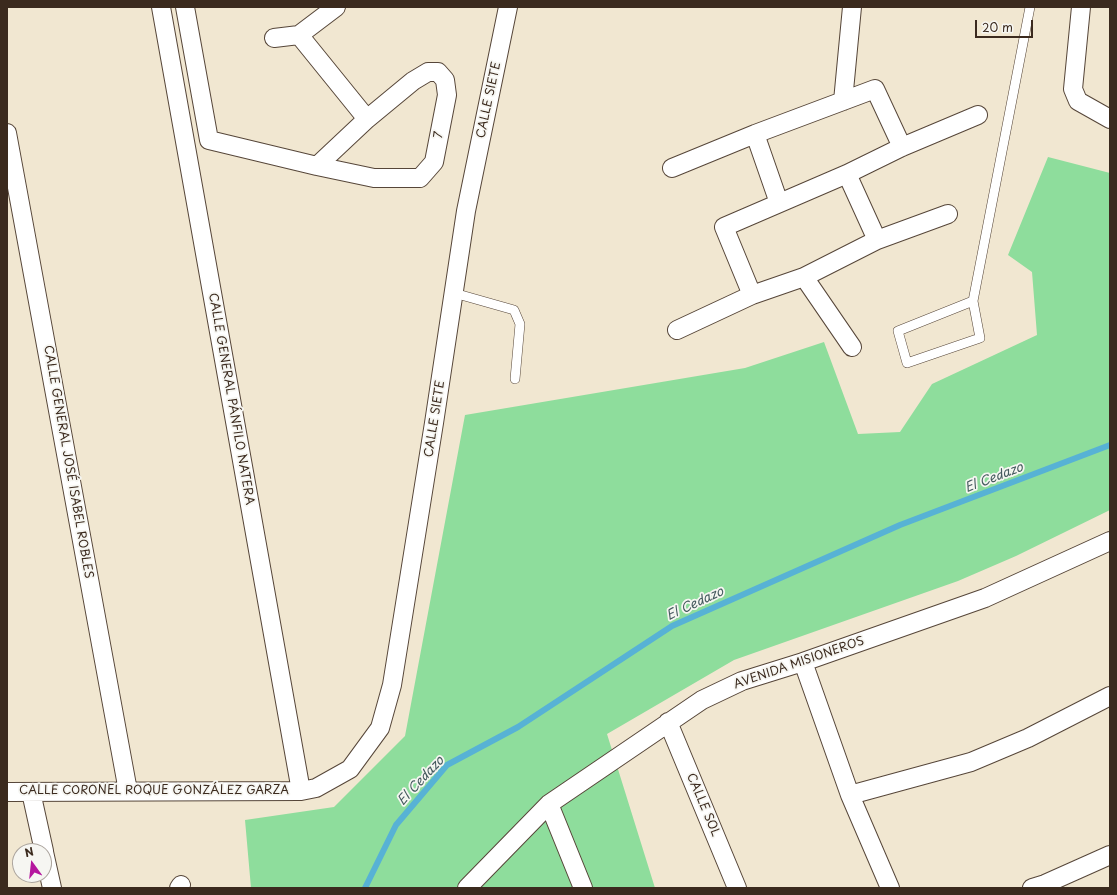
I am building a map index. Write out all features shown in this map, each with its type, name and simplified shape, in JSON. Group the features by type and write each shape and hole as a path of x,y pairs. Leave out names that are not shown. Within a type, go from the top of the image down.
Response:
{"street":[{"name":"CALLE GENERAL PÁNFILO NATERA","path":"161,7 301,791"},
{"name":"7","path":"185,7 209,140 317,166 374,178 420,178 434,162 447,95 445,80 438,72 428,72 413,81 367,119 317,166"},
{"path":"274,38 299,35 336,7"},
{"name":"CALLE SIETE","path":"301,791 316,788 350,769 380,728 392,685 466,211 508,7"},
{"path":"843,101 852,7"},
{"path":"1081,7 1072,89 1078,101 1110,119"},
{"path":"299,35 367,119"},
{"path":"672,168 755,134 875,89 902,147"},
{"path":"752,295 724,227 848,174 902,147 978,115"},
{"name":"CALLE GENERAL JOSÉ ISABEL ROBLES","path":"7,133 128,791"},
{"path":"755,134 780,203"},
{"path":"848,174 877,240"},
{"path":"677,330 752,295 804,277 877,240 948,214"},
{"path":"804,277 852,347"},
{"name":"AVENIDA MISIONEROS","path":"467,888 549,804 702,700 742,681 802,662 985,598 1110,541"},
{"path":"802,662 850,796 890,888"},
{"path":"850,796 971,762 1028,738 1110,696"},
{"name":"CALLE SOL","path":"668,722 737,888"},
{"name":"CALLE CORONEL ROQUE GONZÁLEZ GARZA","path":"7,792 301,791"},
{"path":"31,792 42,843"},
{"path":"549,804 583,888"},
{"path":"1032,888 1045,884 1110,855"}],"lane":[{"path":"973,301 898,331 907,363 980,338 973,301 1030,7"},
{"path":"454,293 514,310 520,324 515,379"}],"green space":[{"path":"1048,157 1110,173 1110,510 1016,556 958,581 734,660 607,734 655,888 251,888 245,820 334,807 405,736 465,415 745,368 824,342 858,434 900,432 932,384 1037,335 1032,272 1008,255"}],"waterway":[{"name":"El Cedazo","path":"365,888 396,825 447,765 518,727 672,626 900,525 1110,445"}]}
